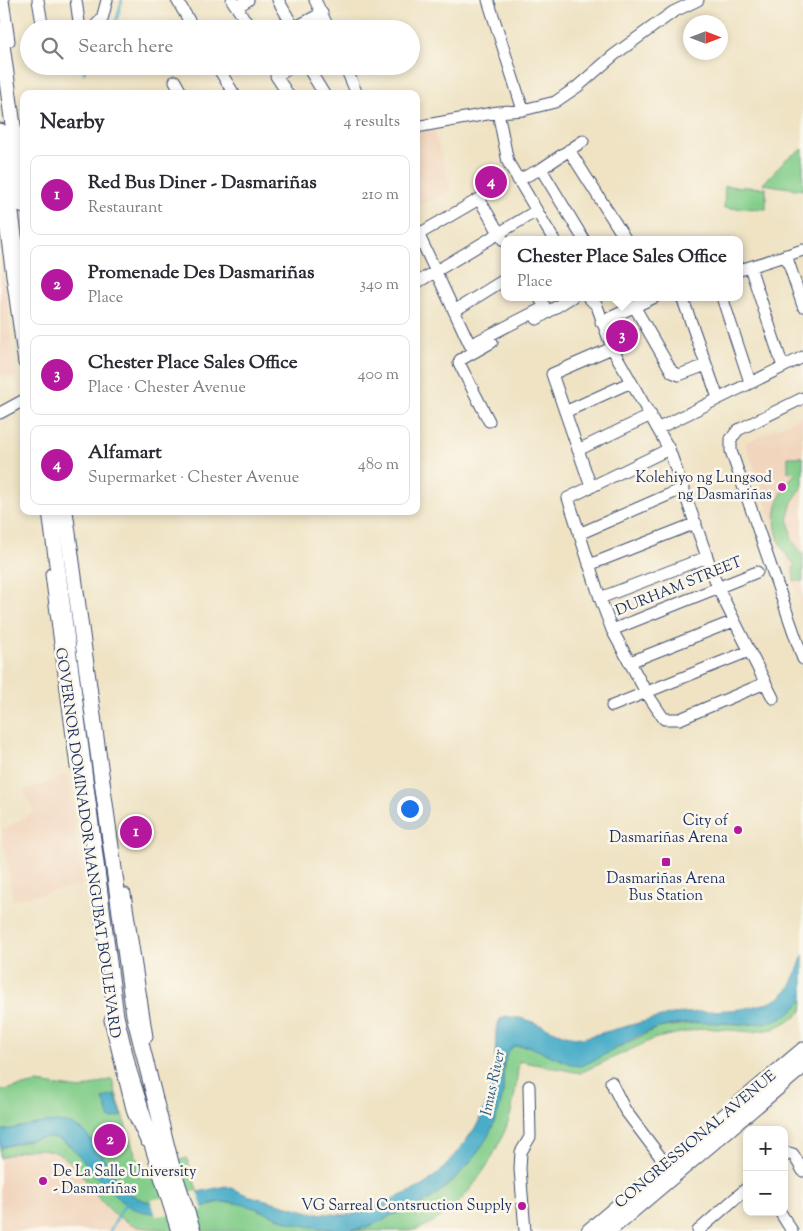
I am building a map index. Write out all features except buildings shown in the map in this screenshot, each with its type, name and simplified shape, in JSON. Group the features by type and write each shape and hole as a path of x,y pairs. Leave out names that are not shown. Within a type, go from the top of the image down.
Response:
{"main road":[{"path":"0,30 2,78 20,183"},
{"path":"0,131 20,279"},
{"name":"GOVERNOR DOMINADOR MANGUBAT BOULEVARD","path":"51,515 66,570 134,1015 180,1231"},
{"name":"GOVERNOR DOMINADOR MANGUBAT BOULEVARD","path":"65,515 66,570"},
{"name":"CONGRESSIONAL AVENUE","path":"608,1231 670,1169 803,1050"},
{"name":"CONGRESSIONAL AVENUE","path":"589,1231 803,1066"},
{"name":"GOVERNOR DOMINADOR MANGUBAT BOULEVARD","path":"166,1165 193,1231"}],"street":[{"path":"4,0 20,123"},
{"path":"38,0 41,20"},
{"path":"76,0 79,20"},
{"path":"101,20 107,0"},
{"path":"177,0 189,20"},
{"path":"245,20 235,4 248,0"},
{"path":"278,0 289,20"},
{"path":"315,0 325,20"},
{"path":"488,0 523,110"},
{"path":"420,126 498,112 523,110 555,102 577,87 614,55 674,12 698,0"},
{"path":"308,20 322,13"},
{"path":"222,75 232,90"},
{"path":"278,75 276,76 285,90"},
{"path":"312,75 322,90"},
{"path":"349,75 355,90"},
{"path":"175,81 180,90"},
{"path":"498,112 504,150 518,180 552,236"},
{"path":"518,180 540,169 583,140"},
{"path":"569,150 623,236"},
{"path":"540,169 582,236"},
{"path":"0,188 20,334"},
{"path":"420,231 479,199 501,236"},
{"path":"503,236 536,211"},
{"path":"420,236 470,345 545,307 541,301"},
{"path":"420,281 501,238"},
{"path":"783,367 745,269 803,250"},
{"path":"786,255 803,306"},
{"path":"454,311 501,282"},
{"path":"489,421 459,361 554,311 567,301"},
{"path":"591,301 597,306 601,322 612,348 659,428 684,488 718,588 773,698"},
{"path":"601,322 646,301"},
{"path":"683,301 718,398"},
{"path":"723,301 750,382"},
{"path":"634,306 672,372 679,375 706,365"},
{"path":"592,487 552,374 612,348"},
{"path":"659,428 803,357"},
{"path":"565,412 631,382"},
{"path":"0,405 20,394"},
{"path":"803,398 738,430 731,439 731,451 803,659"},
{"path":"0,412 20,402"},
{"path":"578,450 651,415"},
{"path":"669,450 568,498 612,630 660,715 669,720 680,719 766,683"},
{"path":"579,534 684,488"},
{"name":"GOVERNOR DOMINADOR MANGUBAT BOULEVARD","path":"44,515 110,1018 135,1121 166,1165 174,1150 142,1014 73,515"},
{"path":"589,565 696,523"},
{"path":"600,598 707,557"},
{"name":"DURHAM STREET","path":"612,630 757,572"},
{"path":"630,662 734,621"},
{"path":"612,706 749,651"},
{"path":"611,1082 625,1110 670,1169"},
{"path":"525,1231 520,1169 521,1152 530,1137 529,1086"},
{"path":"788,1154 793,1154 803,1171"},
{"path":"698,1231 743,1192"},
{"path":"783,1216 792,1231"}],"shaded area":[{"path":"433,127 451,189 420,205 420,130"},
{"path":"0,275 4,275 16,379 0,375"},
{"name":"Kolehiyo ng Lungsod ng Dasmariñas","path":"803,415 803,611 745,443"},
{"path":"68,775 82,885 13,900 2,830 34,812 24,791"},
{"name":"De La Salle University - Dasmariñas","path":"35,1148 66,1156 139,1227 156,1231 0,1231 0,1158 20,1150"}],"green space":[{"path":"803,149 803,190 763,184 786,159"},
{"path":"725,186 766,188 766,209 724,208"},
{"path":"788,457 803,457 803,486 792,502 788,517 792,540 803,554 803,581 794,581 793,567 796,566 780,544 775,520 781,495 796,473 788,472"},
{"path":"803,1000 802,1011 796,1017 773,1029 752,1032 705,1028 656,1038 580,1073 519,1061 512,1109 507,1125 482,1174 457,1204 426,1226 410,1231 352,1231 417,1206 445,1188 458,1175 481,1145 497,1113 503,1091 506,1056 514,1046 528,1046 573,1065 588,1063 657,1028 703,1022 749,1025 791,1013"},
{"path":"112,1079 128,1134 142,1172 187,1158 198,1193 155,1202 135,1198 124,1190 91,1140 81,1130 69,1124 44,1123 0,1131 0,1091 37,1083 81,1089"},
{"path":"47,1136 68,1144 78,1152 120,1200 202,1207 220,1202 241,1203 291,1222 336,1231 271,1231 258,1228 238,1231 202,1231 139,1227 118,1217 66,1158 50,1151 29,1150 0,1158 0,1148"}],"water":[{"name":"Imus River","path":"803,955 803,1000 786,1015 768,1022 749,1024 702,1023 667,1026 649,1031 580,1066 573,1065 528,1046 514,1046 505,1061 503,1095 491,1131 465,1168 443,1189 420,1205 398,1212 375,1224 360,1229 334,1229 297,1224 248,1206 230,1202 216,1202 203,1207 176,1212 140,1211 120,1200 65,1142 55,1138 42,1138 0,1148 0,1131 45,1123 63,1122 83,1131 93,1141 116,1179 137,1198 152,1202 226,1186 247,1195 314,1213 346,1215 360,1213 423,1186 443,1169 465,1142 477,1125 488,1100 495,1062 496,1030 500,1019 505,1016 525,1019 565,1035 583,1038 672,1014 741,1009 769,1003 781,997 792,984"},
{"path":"115,1095 122,1116 110,1119 103,1098"}],"pier":[{"path":"197,1191 203,1210 156,1216 151,1200"}],"waterway":[{"path":"116,20 122,0"},
{"path":"110,1231 126,1202"}],"place":[{"name":"Alfamart","path":"491,182"},
{"name":"Chester Place Sales Office","path":"622,336"},
{"name":"Kolehiyo ng Lungsod ng Dasmariñas","path":"782,487"},
{"name":"City of Dasmariñas Arena","path":"738,830"},
{"name":"Red Bus Diner - Dasmariñas","path":"136,832"},
{"name":"Dasmariñas Arena Bus Station","path":"666,862"},
{"name":"Promenade Des Dasmariñas","path":"110,1140"},
{"name":"De La Salle University - Dasmariñas","path":"43,1181"},
{"name":"VG Sarreal Contsruction Supply","path":"522,1206"}]}
